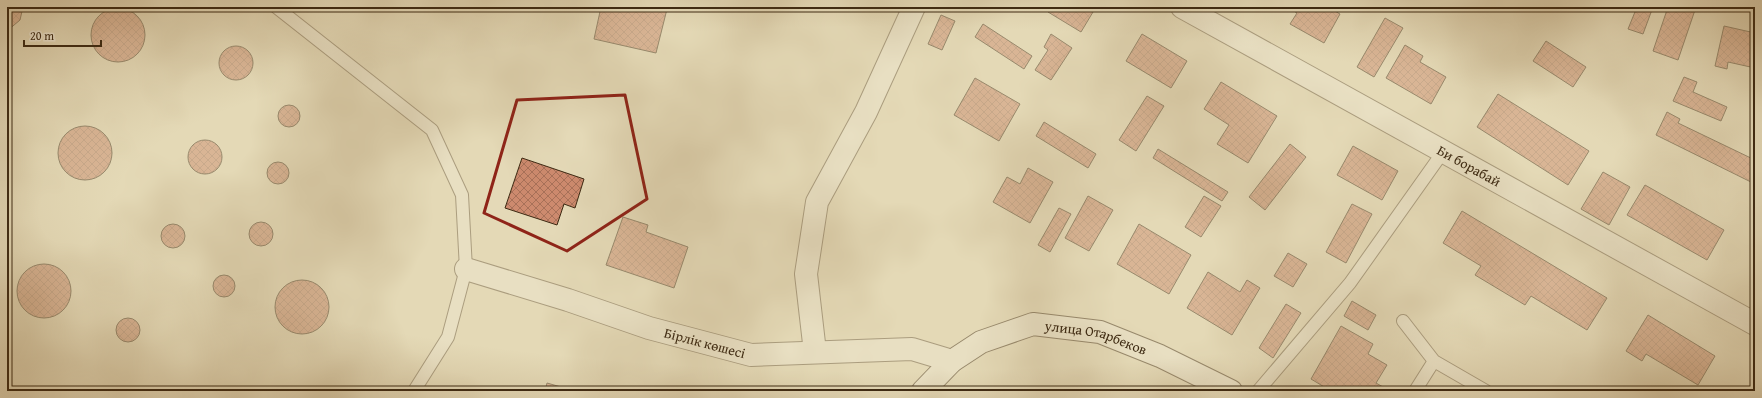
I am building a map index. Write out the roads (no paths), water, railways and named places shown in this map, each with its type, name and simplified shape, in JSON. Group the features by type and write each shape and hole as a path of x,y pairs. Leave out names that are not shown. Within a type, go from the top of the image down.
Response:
{"street":[{"path":"815,352 806,274 817,202 866,112 914,7"},
{"name":"Би борабай","path":"1182,7 1755,324"},
{"name":"Бірлік көшесі","path":"466,269 648,328 751,355 912,349 952,362"},
{"name":"улица Отарбеков","path":"923,391 952,362 981,342 1033,324 1100,332 1160,356 1231,391"}],"lane":[{"path":"276,7 432,130 462,195 466,269 448,337 414,391"},
{"path":"1258,391 1350,283 1443,152"},
{"path":"1403,321 1434,361 1486,391"},
{"path":"1415,391 1434,361"}]}
